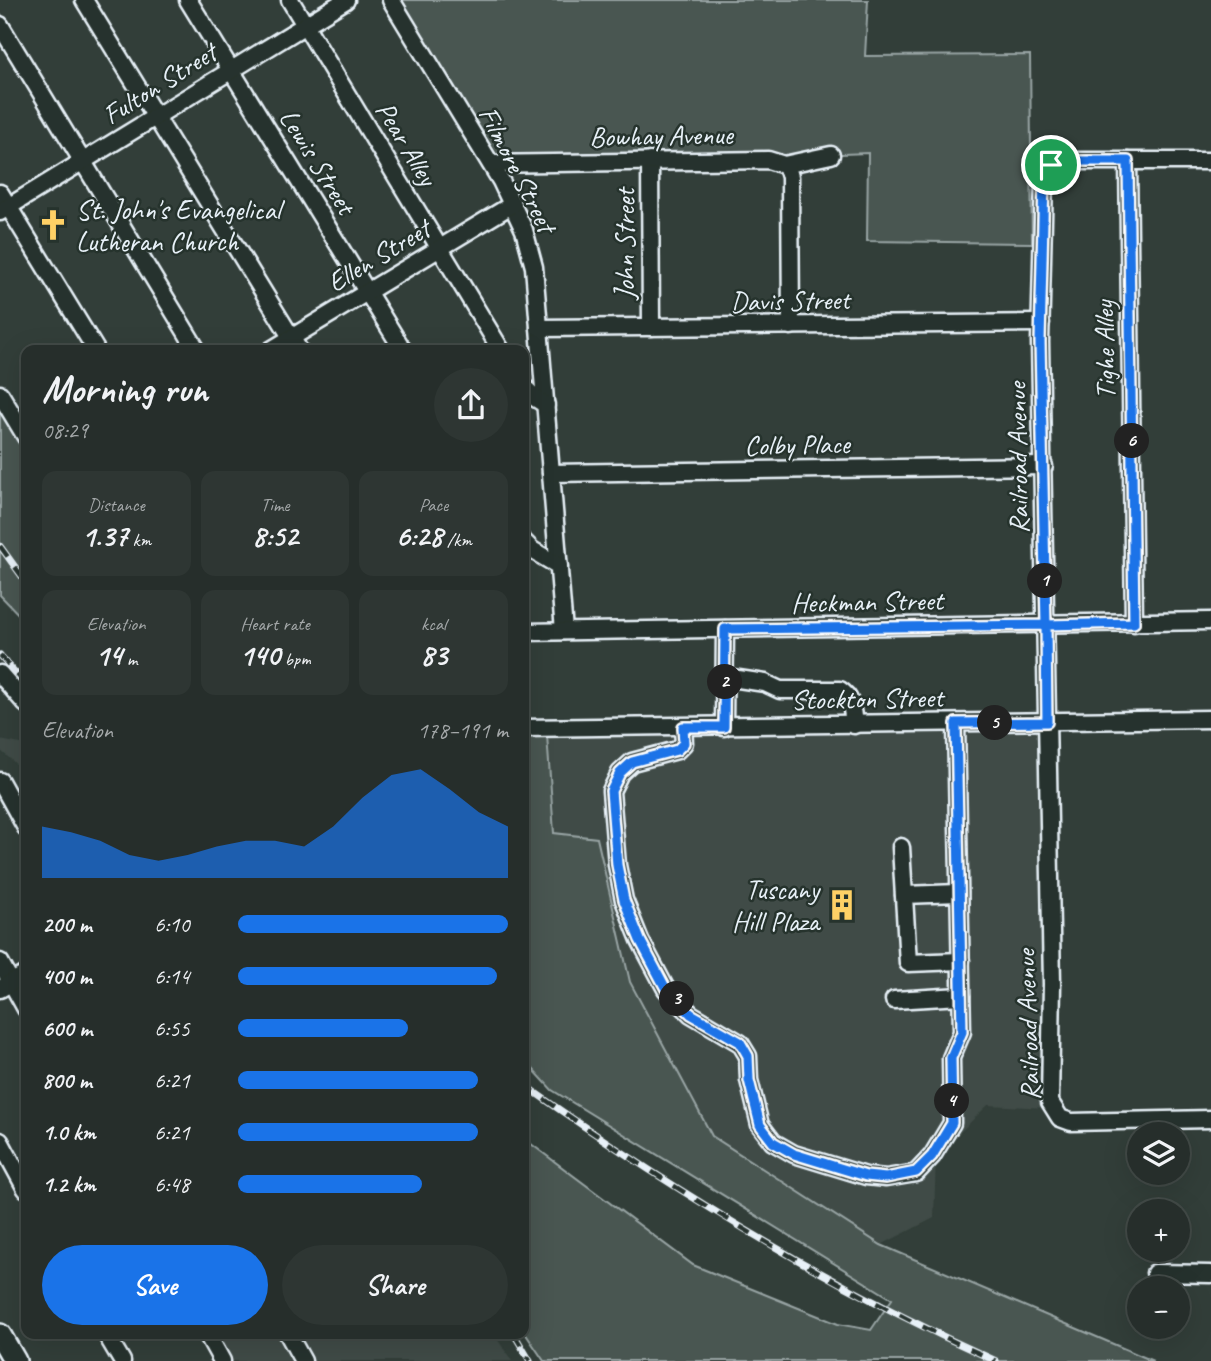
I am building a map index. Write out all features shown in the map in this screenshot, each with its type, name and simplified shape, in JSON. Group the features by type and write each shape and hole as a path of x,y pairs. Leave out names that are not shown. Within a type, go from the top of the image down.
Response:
{"main road":[{"path":"0,1335 15,1361"}],"street":[{"path":"84,0 296,344"},
{"name":"Lewis Street","path":"188,0 399,345"},
{"name":"Pear Alley","path":"290,0 498,345"},
{"name":"Fulton Street","path":"3,204 84,162 230,69 346,0"},
{"name":"Filmore Street","path":"391,0 491,164 513,204 531,253 564,631"},
{"path":"0,25 194,345"},
{"name":"Bowhay Avenue","path":"491,164 768,160 784,164 831,155"},
{"name":"John Street","path":"650,161 651,327"},
{"name":"Railroad Avenue","path":"1128,161 1063,161 1051,165 1044,180 1041,323 1052,984 1050,1102 1060,1118 1069,1122 1211,1119"},
{"path":"1128,161 1211,161"},
{"name":"Tighe Alley","path":"1128,161 1134,623"},
{"path":"784,164 790,177 792,326"},
{"path":"3,204 93,345"},
{"name":"Ellen Street","path":"296,344 367,292 513,204"},
{"name":"Davis Street","path":"539,328 1041,323"},
{"path":"529,392 546,405"},
{"path":"0,394 21,429"},
{"name":"Colby Place","path":"551,473 1044,466"},
{"path":"529,547 559,566"},
{"name":"Heckman Street","path":"529,632 1211,621"},
{"path":"724,727 725,629"},
{"path":"0,674 21,698"},
{"path":"725,677 765,683 780,690 840,690 846,693 851,702 854,725"},
{"name":"Stockton Street","path":"529,728 1211,719"},
{"path":"683,727 684,743 677,750 632,762 620,773 611,791 617,865 624,900 640,940 666,989 691,1014 740,1042 748,1056 749,1080 760,1125 773,1142 794,1154 866,1176 886,1178 916,1172 932,1156 952,1123 951,1058 962,1032 956,723"},
{"path":"0,781 21,819"},
{"path":"901,847 908,963 961,961"},
{"path":"904,895 960,893"},
{"path":"0,961 6,986 21,1003"},
{"path":"894,1000 961,996"},
{"path":"0,1141 21,1180"},
{"path":"1155,1273 1211,1274"},
{"path":"109,1339 122,1361"},
{"path":"209,1339 215,1358"},
{"path":"291,1339 303,1361"}],"shaded area":[{"path":"393,0 868,0 865,56 1030,55 1032,243 867,241 868,153 497,167"},
{"path":"0,402 21,437 21,617 0,595"},
{"path":"1037,732 1047,1108 988,1105 936,1156 934,1218 881,1245 712,1136 630,982 597,838 554,833 547,735"},
{"path":"529,734 547,735 554,833 597,838 630,982 712,1136 881,1245 1153,1361 544,1361 529,1339 529,1142 693,1265 838,1324 871,1330 892,1299 552,1090 529,1065"},
{"path":"0,740 21,744 21,769 0,750"},
{"path":"206,1339 497,1339 512,1361 207,1361 216,1356"}],"railway":[{"path":"0,546 21,575"},
{"path":"0,655 21,679"},
{"path":"529,1088 636,1161 753,1234 873,1301 996,1361"},
{"path":"517,1339 530,1361"}],"place":[{"name":"St. John's Evangelical Lutheran Church","path":"53,225"},
{"name":"Tuscany Hill Plaza","path":"842,905"}],"route":[{"path":"1051,165 1044,180 1040,342 1044,427 1046,625 725,629 724,727 683,727 684,743 677,750 632,762 620,773 611,791 612,824 624,900 640,940 666,989 691,1014 740,1042 748,1056 749,1080 760,1125 773,1142 794,1154 866,1176 886,1178 916,1172 932,1156 952,1123 951,1058 962,1032 956,723 1047,722 1046,625 1134,623 1128,161 1063,161 1051,165"}]}
